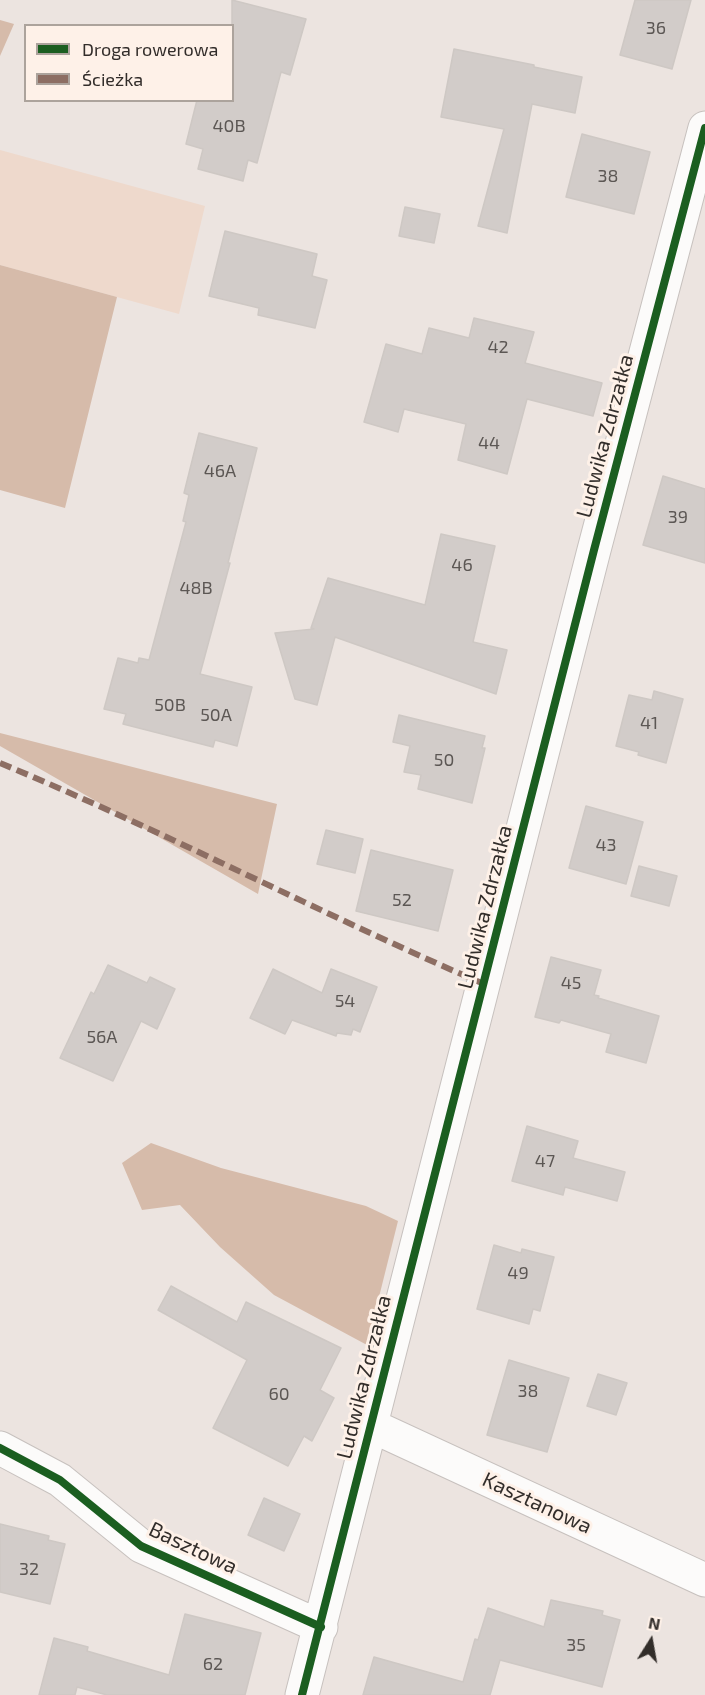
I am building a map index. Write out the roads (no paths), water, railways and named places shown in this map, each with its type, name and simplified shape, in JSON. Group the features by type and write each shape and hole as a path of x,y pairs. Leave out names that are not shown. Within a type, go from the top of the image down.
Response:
{"street":[{"name":"Ludwika Zdrzałka","path":"302,1695 600,527 705,128"},
{"name":"Kasztanowa","path":"370,1425 705,1580"},
{"name":"Basztowa","path":"0,1448 60,1480 141,1546 321,1626"}]}
